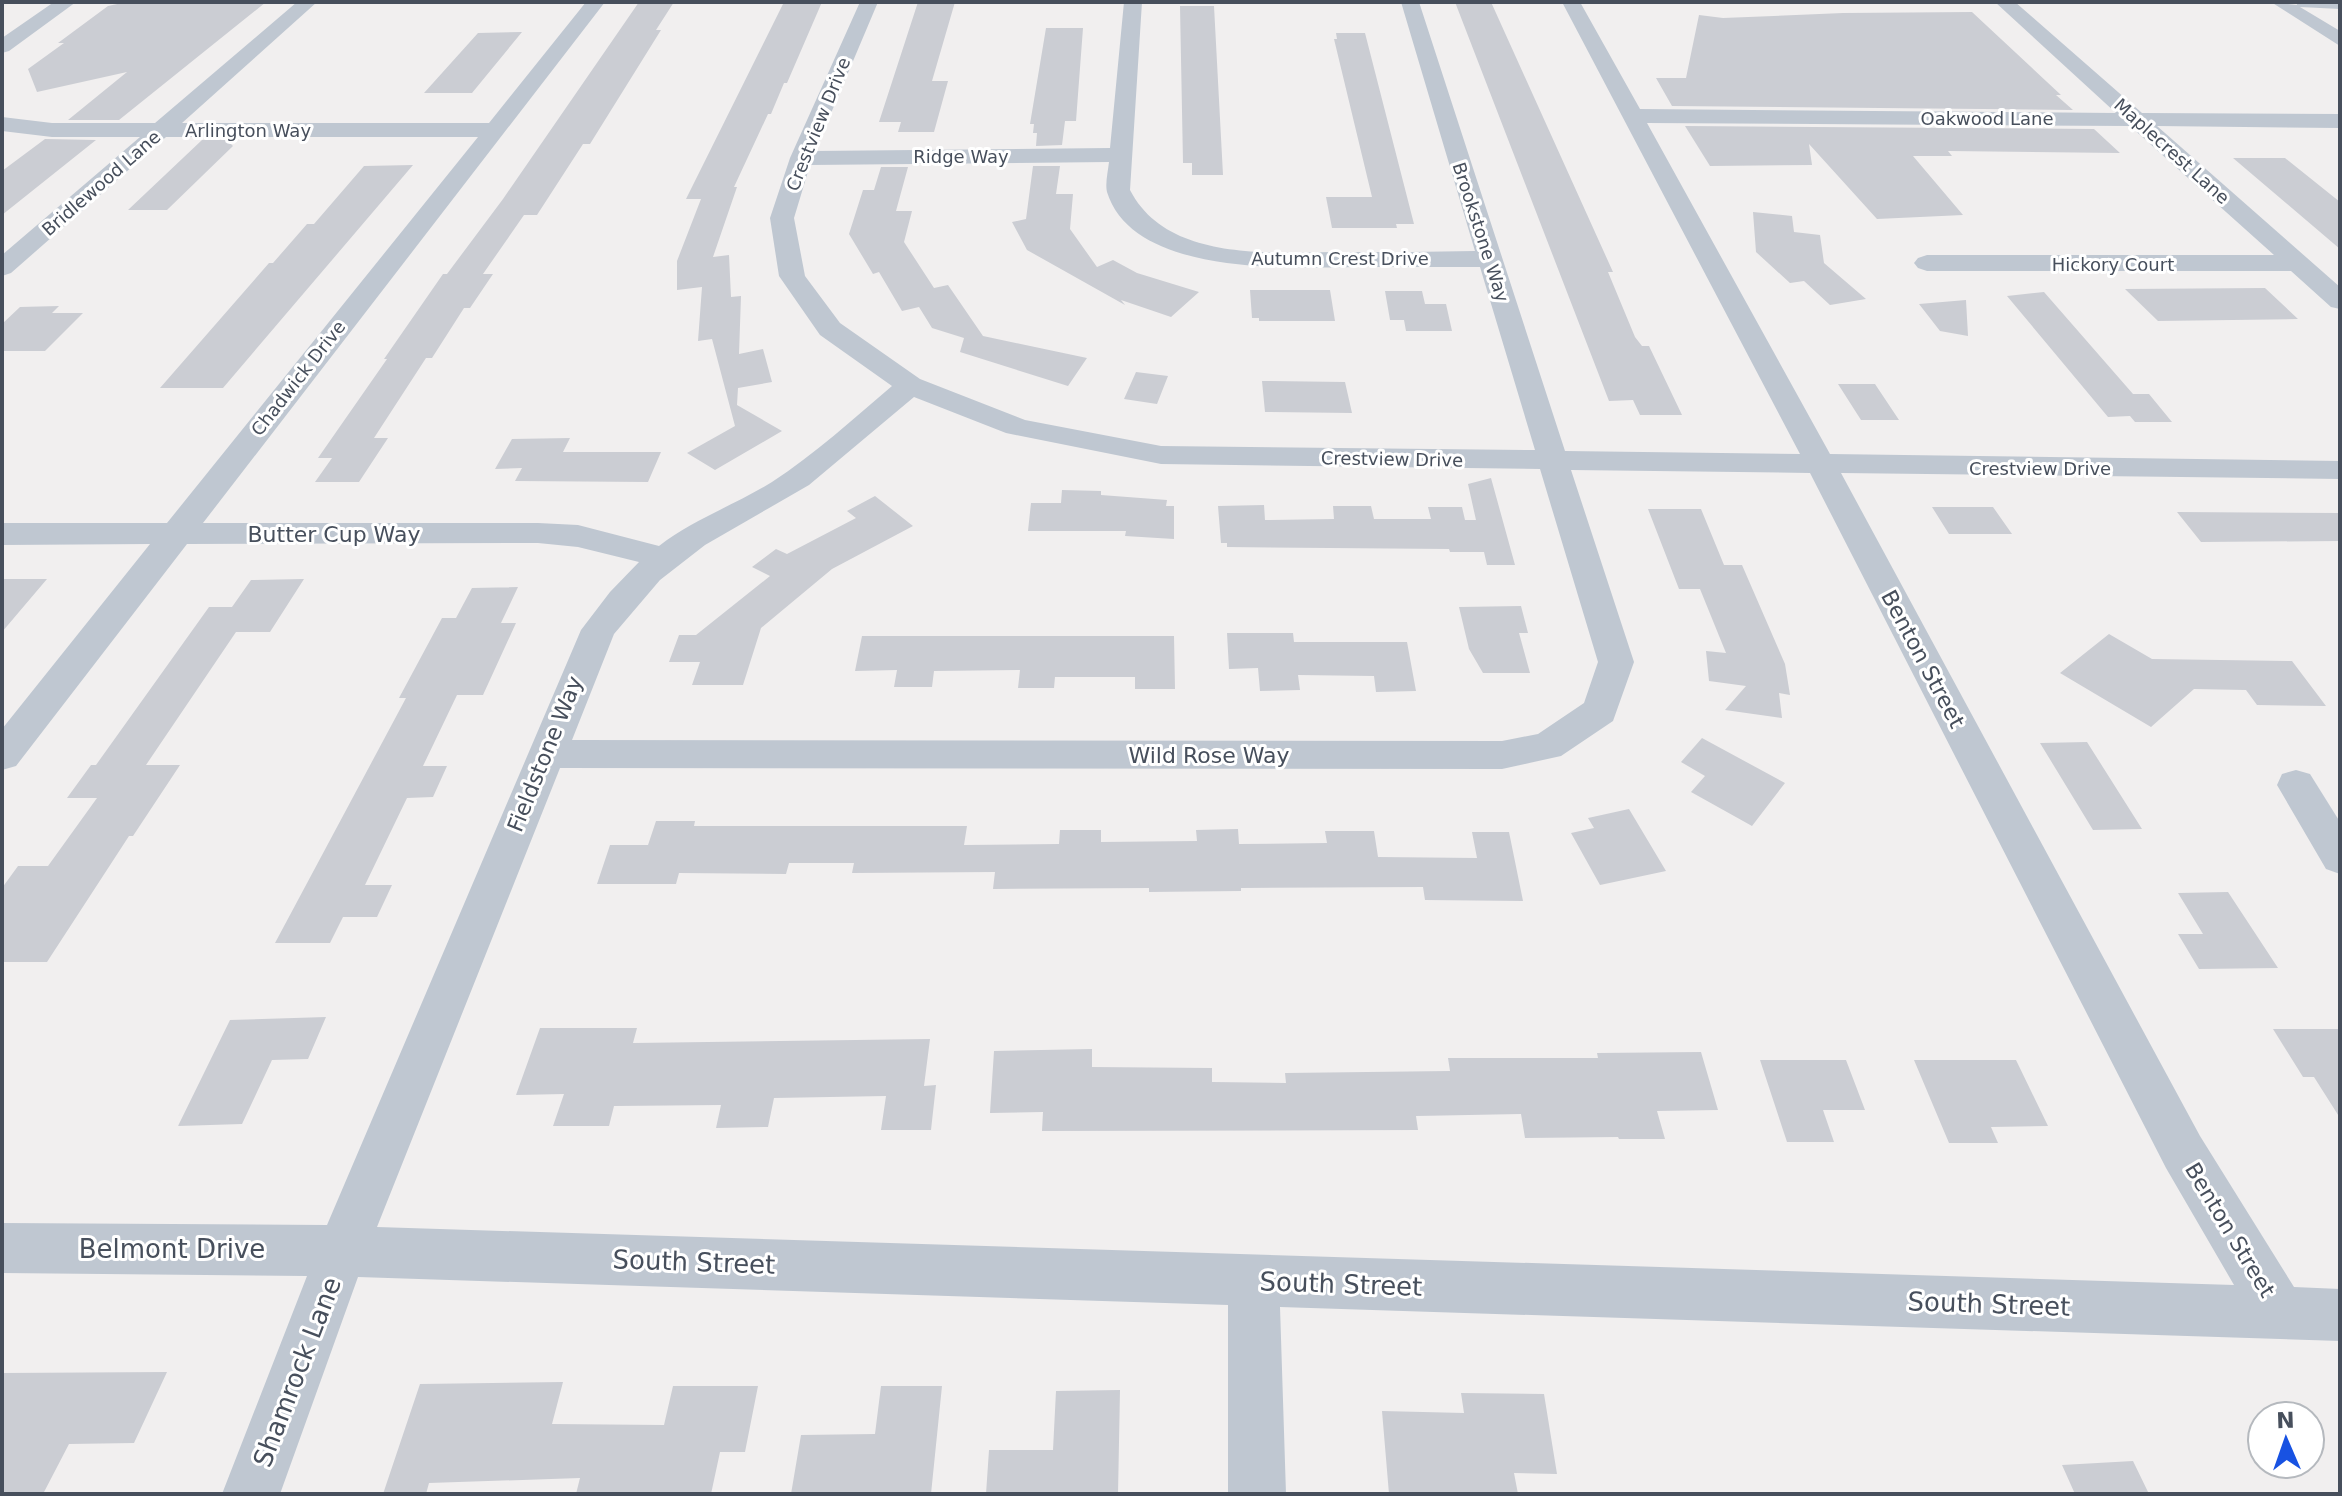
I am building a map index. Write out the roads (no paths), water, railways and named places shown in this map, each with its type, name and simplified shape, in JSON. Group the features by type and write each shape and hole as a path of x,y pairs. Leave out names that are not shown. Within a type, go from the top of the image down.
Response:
{"street":[{"path":"2,47 67,2"},
{"name":"Bridlewood Lane","path":"2,268 308,2"},
{"name":"Chadwick Drive","path":"2,756 596,2"},
{"name":"Crestview Drive","path":"869,2 801,158 782,218 792,276 830,329 910,385 1017,427 1161,455 2340,470"},
{"name":"Autumn Crest Drive","path":"1133,2 1118,190 1129,212 1164,238 1192,249 1256,260 1488,259"},
{"name":"Brookstone Way","path":"1410,2 1553,461"},
{"name":"Benton Street","path":"1571,2 1820,463 2183,1152 2280,1314"},
{"name":"Maplecrest Lane","path":"2004,2 2340,301"},
{"path":"2280,2 2340,40"},
{"path":"2305,2 2340,3"},
{"name":"Oakwood Lane","path":"1633,116 2340,121"},
{"name":"Arlington Way","path":"2,124 52,130 494,130"},
{"name":"Ridge Way","path":"801,158 1120,155"},
{"name":"Hickory Court","path":"1927,263 2298,263"},
{"name":"Fieldstone Way","path":"342,1251 598,630 622,597 664,558 812,469 910,385"},
{"name":"Wild Rose Way","path":"545,754 1502,755 1548,746 1600,711 1616,662 1553,461"},
{"name":"Butter Cup Way","path":"2,534 538,533 578,536 664,558"},
{"path":"2296,785 2340,857"},
{"name":"Belmont Drive","path":"2,1248 342,1251"},
{"name":"South Street","path":"342,1251 2340,1315"},
{"name":"Shamrock Lane","path":"251,1494 342,1251"},
{"path":"1254,1281 1257,1494"}]}
